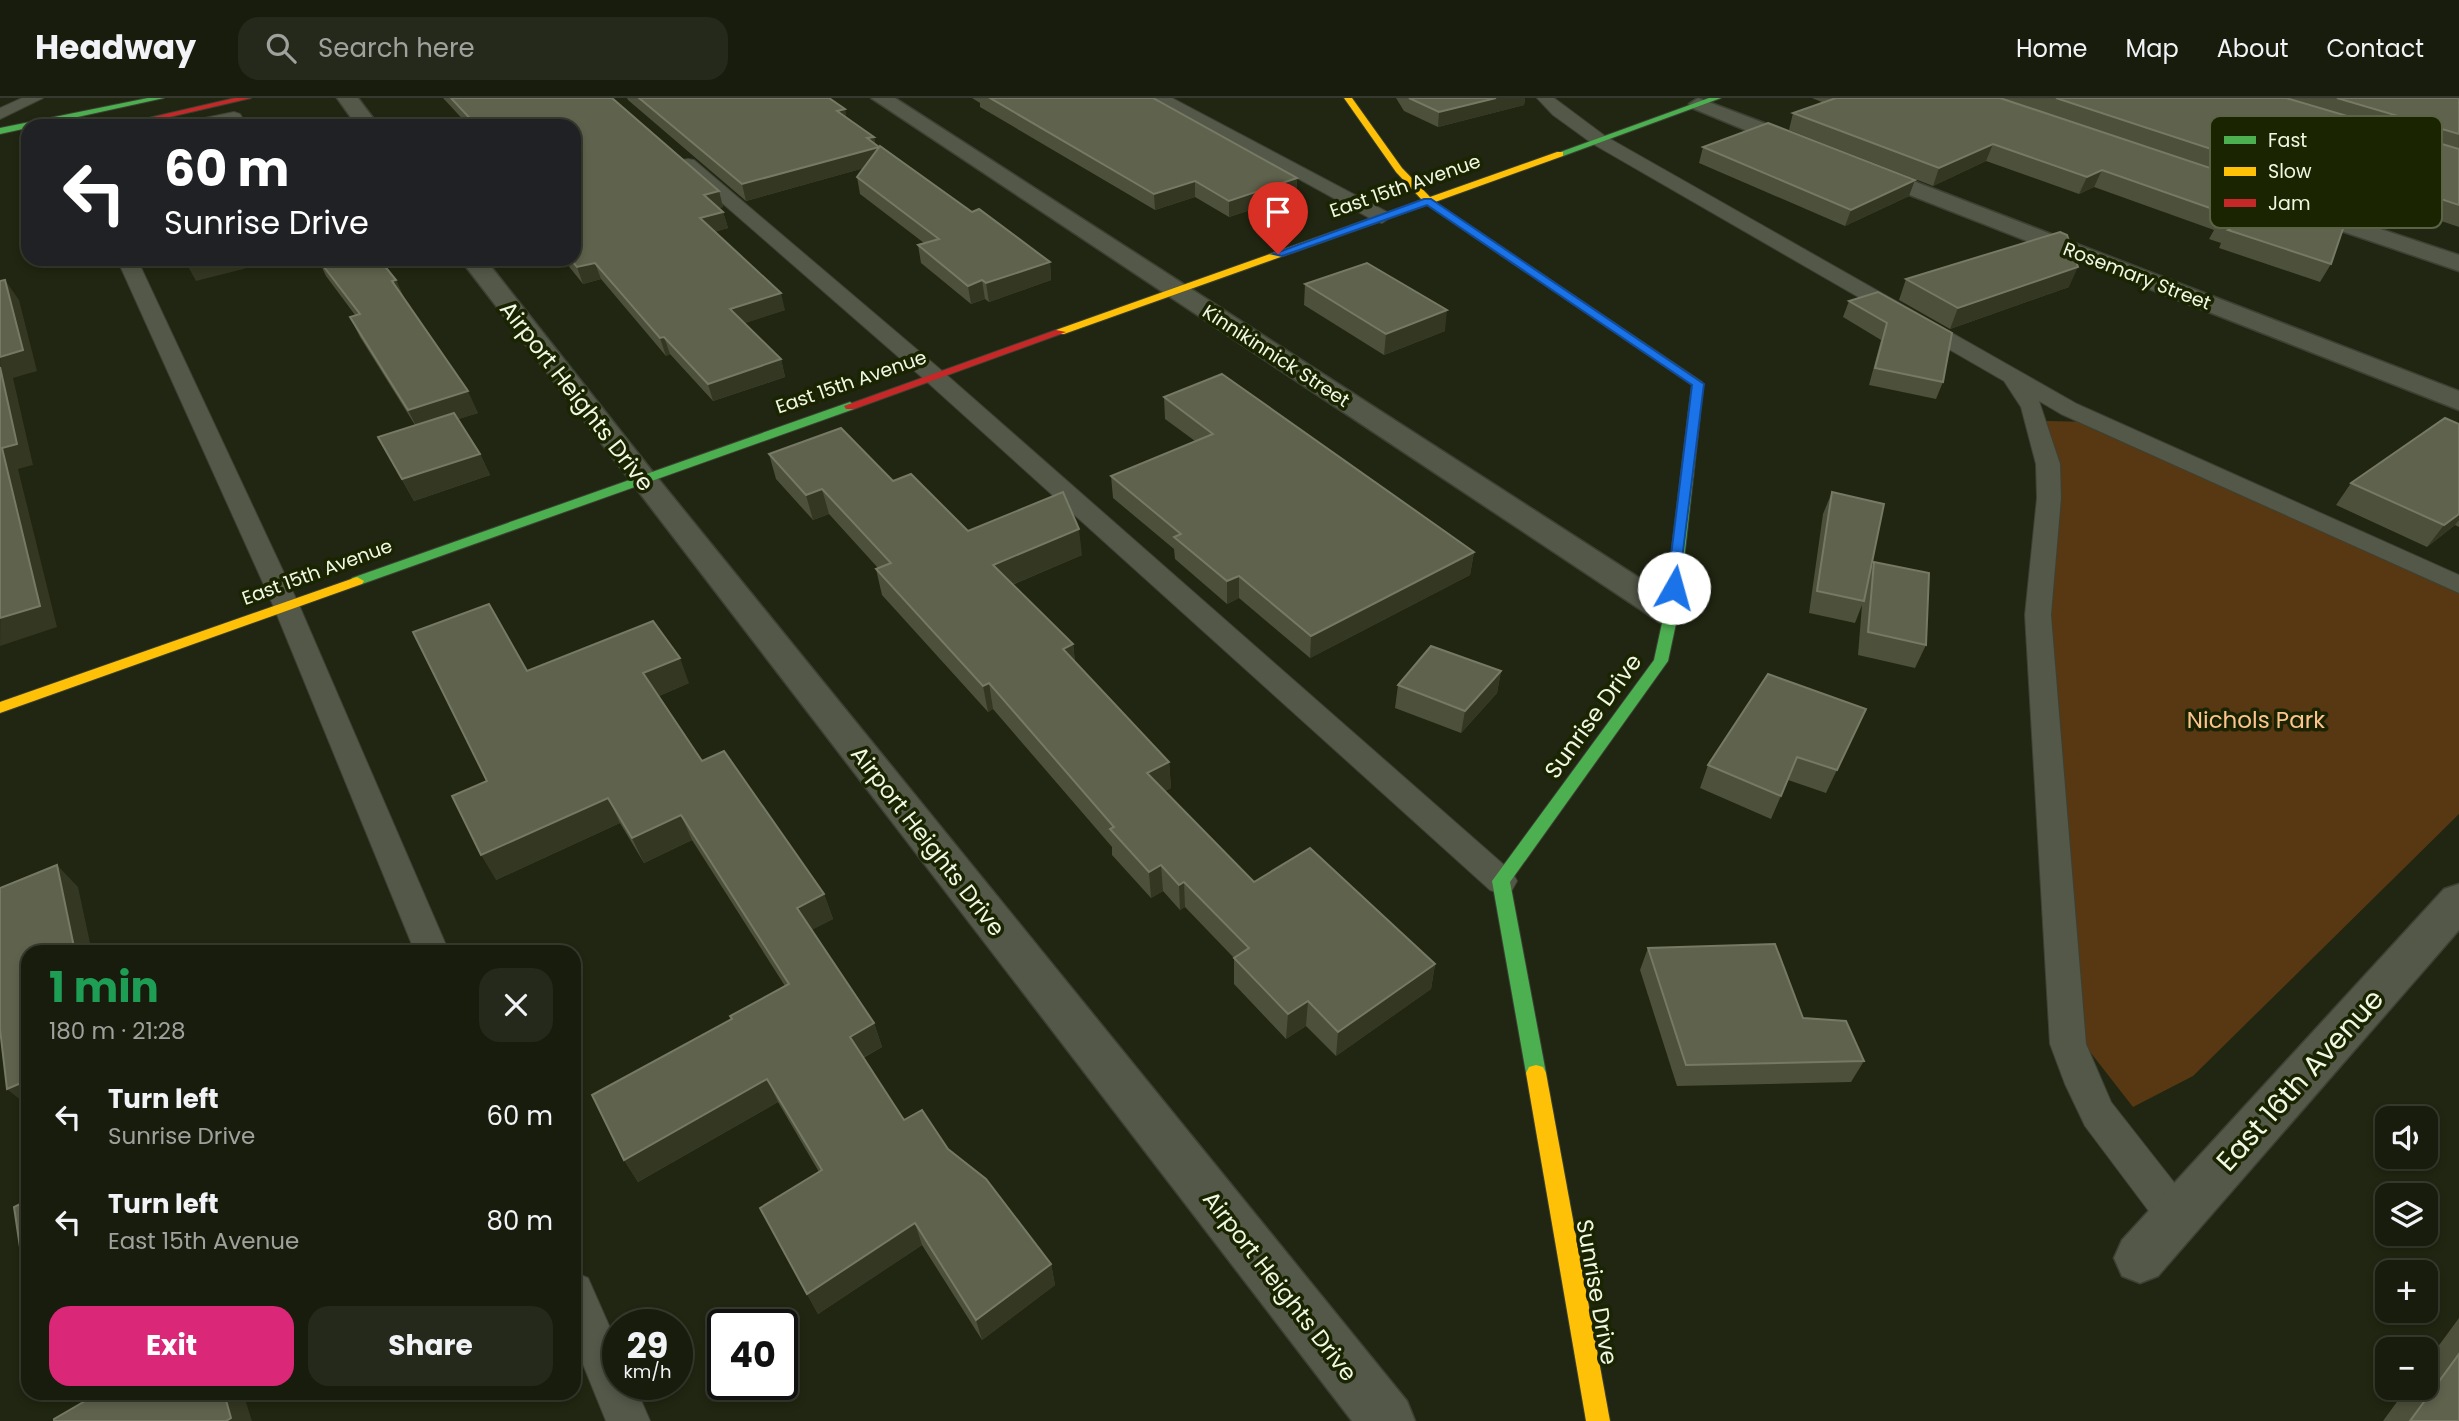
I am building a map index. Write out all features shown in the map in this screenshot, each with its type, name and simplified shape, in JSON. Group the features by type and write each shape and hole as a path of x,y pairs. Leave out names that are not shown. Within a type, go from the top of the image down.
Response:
{"street":[{"path":"58,119 160,98"},
{"path":"148,119 247,98"},
{"path":"347,98 359,119"},
{"name":"Kinnikinnick Street","path":"881,98 1671,614"},
{"name":"Sunrise Drive","path":"1348,98 1399,170 1428,201 1698,384 1671,614 1661,661 1501,881 1598,1421"},
{"name":"East 15th Avenue","path":"0,708 640,478 1709,100"},
{"name":"Rosemary Street","path":"1709,100 1834,157 2459,401"},
{"path":"0,131 21,127"},
{"path":"2355,228 2459,263"},
{"name":"Airport Heights Drive","path":"477,266 640,478 1387,1421"},
{"name":"East 16th Avenue","path":"2140,1258 2459,901"}],"lane":[{"path":"0,114 35,98"},
{"path":"1160,98 1382,217"},
{"path":"1545,98 1559,112 1599,140 2069,410 2459,585"},
{"path":"674,152 933,375 1501,881"},
{"path":"130,266 286,605 429,945"},
{"path":"2013,377 2032,407 2048,464 2049,498 2038,615 2068,1044 2098,1114 2177,1217"},
{"path":"581,1309 628,1421"}],"green space":[{"name":"Nichols Park","path":"2047,421 2092,422 2459,589 2459,814 2193,1076 2133,1107 2073,1030 2045,536 2034,446"}],"building":[{"path":"451,98 612,98 719,191 704,195 723,212 700,218 781,293 730,309 781,359 708,384 664,337 660,338 595,263 577,267 576,266 581,266 581,119 470,119"},
{"path":"639,98 829,98 845,109 837,111 874,137 867,138 879,147 742,184"},
{"path":"990,98 1153,98 1297,178 1229,201 1195,181 1154,194"},
{"path":"1409,98 1496,98 1439,112"},
{"path":"1836,98 2000,98 2210,168 2210,208 2102,170 2087,177 1993,144 1939,168 1793,113"},
{"path":"2056,98 2286,98 2347,116 2210,116 2210,149"},
{"path":"2337,98 2459,98 2459,134 2442,129 2442,116 2398,116"},
{"path":"1768,123 1915,180 1851,210 1703,147"},
{"path":"2442,144 2459,149 2459,205 2442,199"},
{"path":"880,146 972,212 979,209 1050,262 986,283 982,280 968,286 918,245 939,239 857,177"},
{"path":"2232,228 2343,228 2331,264 2228,230"},
{"path":"2060,232 2067,235 2078,267 1958,308 1906,279"},
{"path":"1367,263 1447,310 1386,334 1305,284"},
{"path":"323,266 385,266 396,280 392,281 468,391 408,410 350,317 360,314"},
{"path":"5,280 23,350 0,357 0,281"},
{"path":"1878,292 1952,333 1943,382 1875,368 1887,323 1849,301"},
{"path":"0,367 17,444 2,448 40,606 0,618"},
{"path":"1222,374 1474,552 1311,636 1239,576 1227,581 1174,537 1181,534 1111,476 1213,434 1164,397"},
{"path":"454,413 480,454 402,479 378,437"},
{"path":"2445,418 2459,424 2459,514 2444,525 2351,483"},
{"path":"841,428 893,481 911,474 968,531 1063,492 1079,529 993,565 1073,644 1063,649 1169,762 1147,773 1254,882 1310,848 1435,964 1338,1032 1308,1001 1288,1014 1234,958 1249,948 1184,882 1179,885 1161,865 1149,872 1110,829 1114,827 989,683 983,686 876,569 891,563 822,489 806,495 769,454"},
{"path":"1832,492 1884,504 1864,601 1817,591"},
{"path":"1874,562 1929,573 1926,645 1868,632"},
{"path":"489,604 527,671 653,621 680,658 643,673 702,761 724,751 824,894 797,908 874,1023 850,1037 904,1120 922,1110 948,1149 986,1179 1051,1264 976,1320 915,1223 807,1294 760,1208 822,1170 767,1079 624,1160 592,1095 732,1019 730,1016 789,984 681,815 632,838 608,798 481,855 452,796 487,781 413,632"},
{"path":"1431,646 1501,671 1465,711 1398,685"},
{"path":"1768,674 1866,709 1837,770 1797,757 1781,796 1708,765"},
{"path":"57,865 74,945 21,945 21,1083 7,1089 0,1029 0,888"},
{"path":"1775,944 1803,1018 1846,1021 1864,1061 1686,1065 1648,948"},
{"path":"21,1204 21,1254 14,1207"},
{"path":"2459,1354 2459,1421 2410,1421 2425,1400 2438,1400 2438,1383"},
{"path":"87,1400 226,1400 231,1418 226,1421 54,1419"}],"traffic: fast":[{"path":"58,119 160,98"},
{"path":"1560,154 1717,98"},
{"path":"0,131 21,127"},
{"path":"357,581 850,406"},
{"path":"1536,1073 1501,881 1661,661 1671,614 1694,416"}],"traffic: slow":[{"path":"1348,98 1399,170 1428,201 1698,384 1694,416"},
{"path":"1060,332 1560,154"},
{"path":"0,708 357,581"},
{"path":"1536,1073 1598,1421"}],"traffic: jam":[{"path":"150,119 247,98"},
{"path":"850,406 1060,332"}],"route":[{"path":"1278,254 1428,201 1698,384 1674,588"}]}
